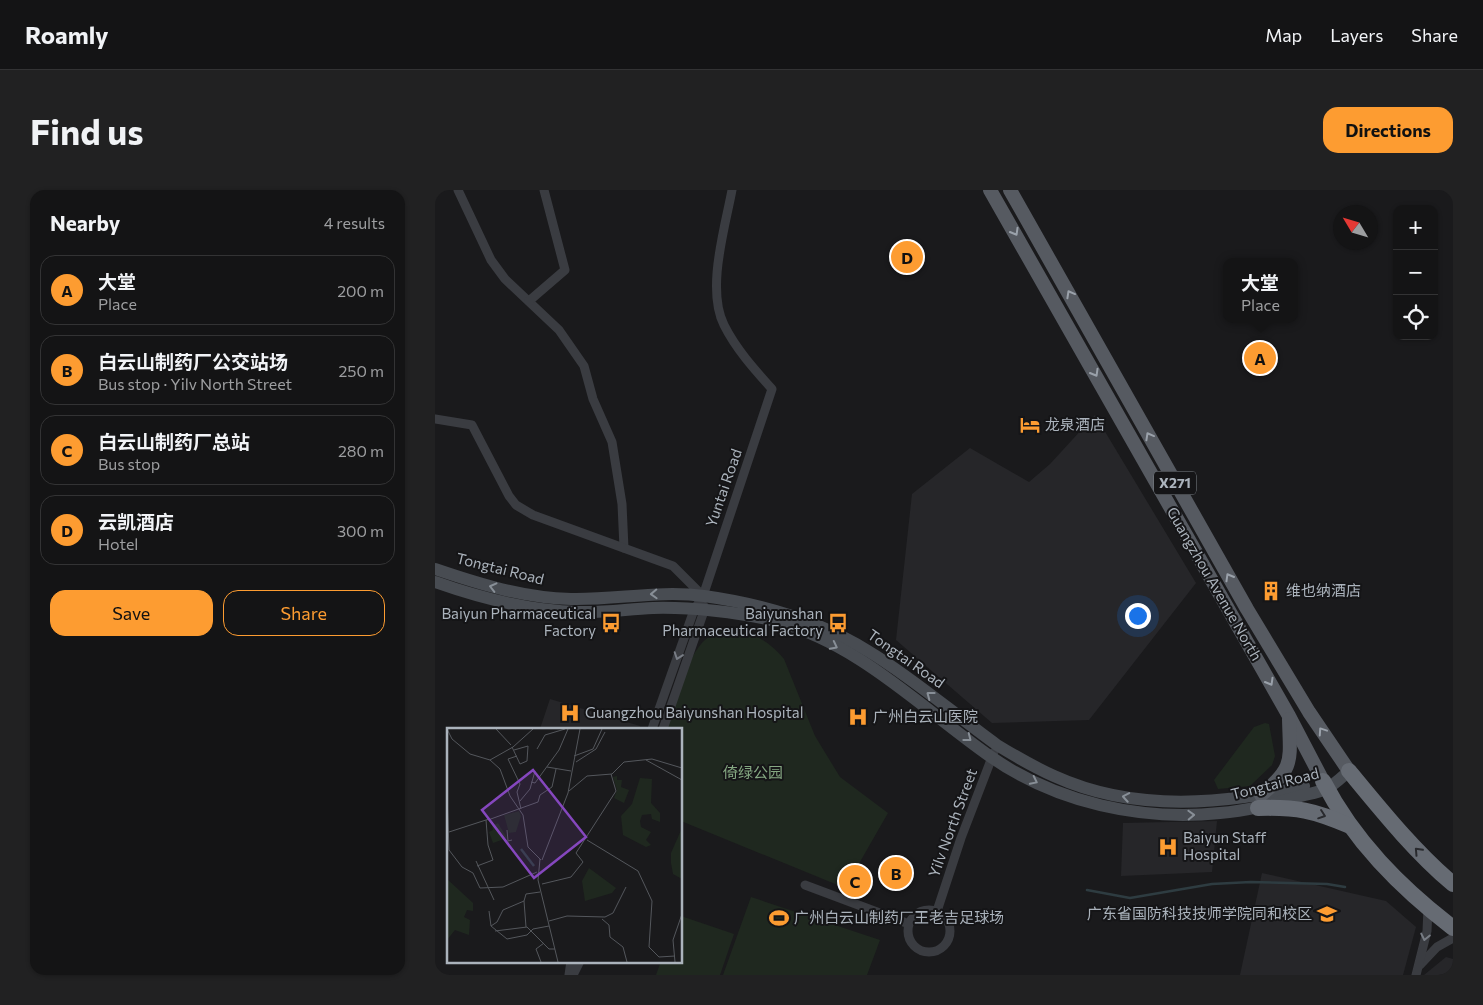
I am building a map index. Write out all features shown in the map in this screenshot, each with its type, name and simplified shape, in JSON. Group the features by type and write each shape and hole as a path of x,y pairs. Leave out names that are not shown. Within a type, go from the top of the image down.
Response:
{"highway":[{"name":"Guangzhou Avenue North","path":"1349,771 1410,843 1453,884"},
{"name":"Guangzhou Avenue North","path":"1325,785 1350,826 1381,864 1427,907 1453,928"},
{"path":"1259,801 1325,815 1350,826"}],"main road":[{"name":"Guangzhou Avenue North","path":"990,190 1289,716 1325,785"},
{"name":"Guangzhou Avenue North","path":"1010,190 1247,609 1309,712 1349,771"},
{"name":"Tongtai Road","path":"435,569 482,584 544,597 589,599 656,593 703,596 775,610 834,632 884,661 997,745 1055,777 1090,789 1126,798 1166,802 1259,801"},
{"name":"Tongtai Road","path":"435,582 502,601 567,612 655,608 699,610 778,622 833,645 865,662 991,757 1037,783 1087,801 1116,808 1166,816 1211,814 1325,785 1349,771"},
{"path":"1233,618 1247,609"},
{"path":"1259,801 1280,778 1288,764 1289,716"}],"street":[{"path":"458,190 491,260 505,279 559,330 584,366 593,398 612,442 622,504 624,548"},
{"path":"529,301 565,270 544,190"},
{"name":"Yuntai Road","path":"699,610 772,389 739,350 723,324 718,309 717,269 732,190"},
{"path":"435,419 472,425 497,474 516,505 533,515 673,566 703,596"},
{"path":"652,728 699,610"},
{"path":"663,728 699,610"},
{"name":"Yilv North Street","path":"937,911 961,838 997,745"},
{"path":"805,885 909,924"},
{"path":"1418,971 1427,931 1427,907"},
{"path":"923,911 937,911 943,915 950,927 948,940 938,950 925,952 913,945 908,932 909,924 916,914 923,911"},
{"path":"1418,971 1437,947 1453,938"},
{"path":"571,962 571,975"},
{"path":"571,975 580,962"}],"shaded area":[{"path":"1095,415 1196,583 1089,720 992,723 896,640 912,494 970,448 1029,482 1050,464"},
{"name":"Guangzhou Baiyunshan Hospital","path":"550,699 640,726 639,728 540,728"},
{"name":"Baiyun Staff Hospital","path":"1217,821 1212,872 1121,876 1123,823"},
{"name":"广东省国防科技技师学院同和校区","path":"1262,873 1386,901 1416,927 1403,975 1240,975"},
{"path":"1446,957 1453,959 1453,975 1424,975"}],"green space":[{"name":"倚绿公园","path":"734,628 762,639 784,659 815,736 840,777 888,813 845,888 683,822 683,728 667,728 694,655 705,640 722,630"},
{"path":"1265,723 1269,724 1275,756 1272,765 1250,786 1218,789 1214,780 1254,727"},
{"name":"广州白云山制药厂王老吉足球场","path":"751,897 880,940 867,975 723,975"},
{"path":"683,917 734,934 720,975 656,975 661,962 683,962"}],"waterway":[{"path":"1087,890 1130,898 1212,884 1251,882 1327,884 1345,887"}],"place":[{"name":"云凯酒店","path":"907,257"},
{"name":"大堂","path":"1260,358"},
{"name":"龙泉酒店","path":"1030,425"},
{"name":"维也纳酒店","path":"1271,591"},
{"name":"Baiyun Pharmaceutical Factory","path":"611,623"},
{"name":"Baiyunshan Pharmaceutical Factory","path":"838,623"},
{"name":"Guangzhou Baiyunshan Hospital","path":"570,713"},
{"name":"广州白云山医院","path":"858,717"},
{"name":"Baiyun Staff Hospital","path":"1168,847"},
{"name":"白云山制药厂公交站场","path":"896,873"},
{"name":"白云山制药厂总站","path":"855,881"},
{"name":"广东省国防科技技师学院同和校区","path":"1327,914"},
{"name":"广州白云山制药厂王老吉足球场","path":"779,918"}]}
